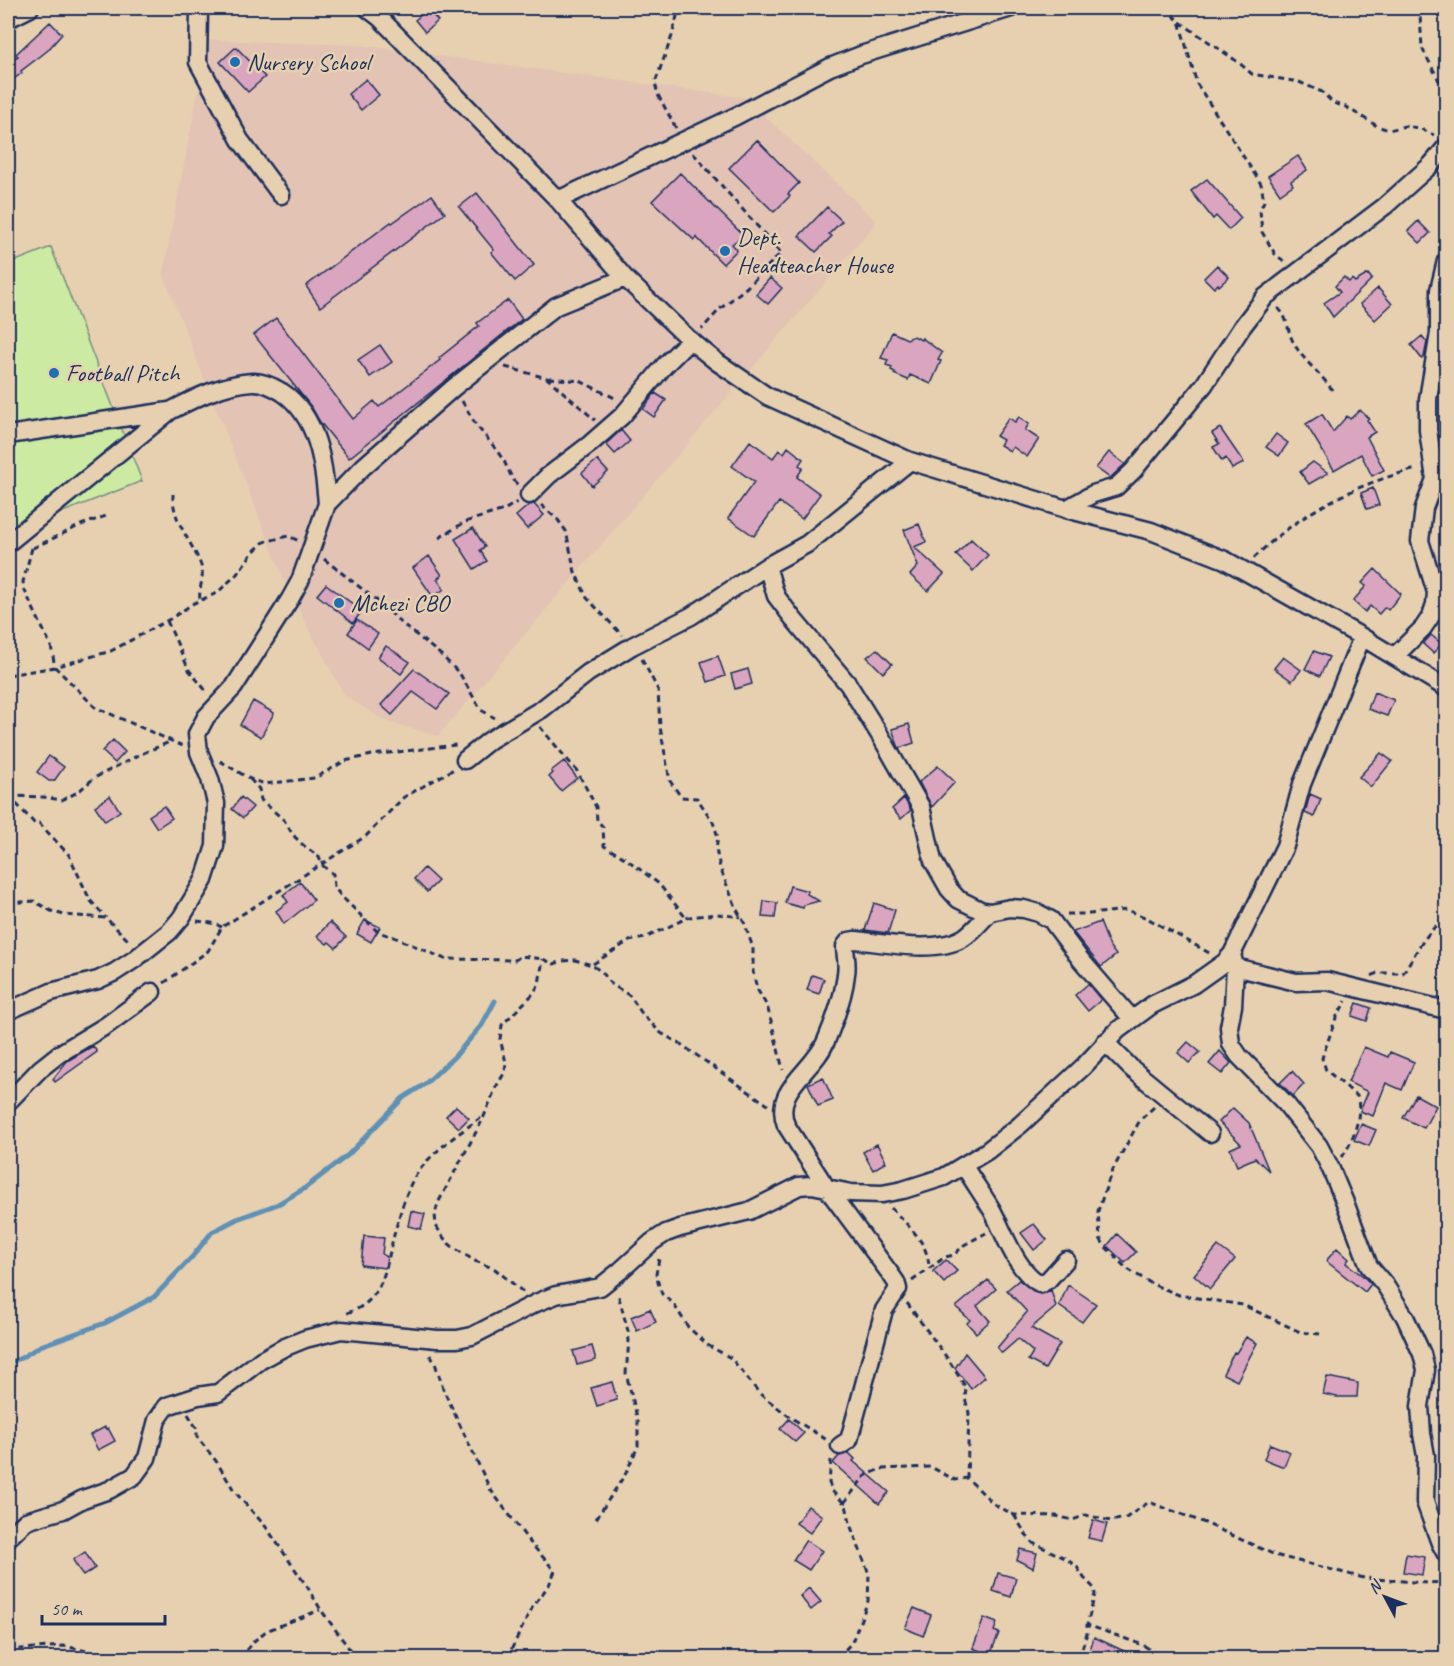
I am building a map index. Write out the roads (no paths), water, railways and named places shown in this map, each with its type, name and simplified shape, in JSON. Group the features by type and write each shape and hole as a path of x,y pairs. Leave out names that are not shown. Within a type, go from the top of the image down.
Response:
{"street":[{"path":"8,19 30,8"},
{"path":"197,8 199,11 198,62 240,140 281,195"},
{"path":"367,8 380,18 558,200 625,278 690,340 717,362 767,396 910,461 1066,509 1151,531 1225,560 1395,656 1446,688"},
{"path":"558,200 683,141 830,67 861,55 1011,8"},
{"path":"1066,509 1093,495 1116,487 1133,471 1204,385 1242,327 1265,297 1385,206 1431,165 1442,142"},
{"path":"1395,656 1423,628 1435,604 1436,592 1420,541 1421,519 1433,489 1435,467 1428,430 1428,399 1439,333 1438,290 1446,261"},
{"path":"8,1011 51,992 98,980 135,959 169,932 181,918 204,879 215,846 216,803 210,779 199,752 197,734 206,717 234,687 263,644 300,581 327,504 363,467 453,388 556,306 625,278"},
{"path":"529,495 548,476 590,444 631,406 664,365 690,340"},
{"path":"8,543 170,411 200,396 229,386 254,382 274,387 291,398 306,417 318,443 324,470 327,504"},
{"path":"8,435 170,411"},
{"path":"465,760 588,673 632,646 691,616 807,544 910,461"},
{"path":"767,567 776,596 848,684 921,807 933,861 949,889 958,899 990,912 1010,908 1038,913 1051,920 1081,960 1132,1019"},
{"path":"1362,637 1302,784 1285,846 1231,961 1233,1006 1229,1027 1231,1044 1239,1056 1304,1125 1330,1167 1369,1266 1385,1285 1405,1317 1422,1354 1426,1370 1420,1406 1426,1456 1425,1502 1446,1554"},
{"path":"840,1446 849,1440 884,1310 898,1289 896,1282 826,1187 786,1125 782,1115 783,1103 788,1093 825,1045 846,975 845,946 849,941 914,946 943,945 960,939 975,929 990,912"},
{"path":"8,1538 27,1521 63,1510 82,1499 109,1490 134,1476 147,1458 156,1420 167,1406 218,1393 261,1360 283,1348 326,1332 341,1330 458,1339 472,1336 556,1295 600,1287 638,1253 666,1233 749,1211 799,1186 812,1185 850,1193 882,1194 944,1177 964,1166 1020,1125 1083,1067 1105,1042 1132,1019 1152,1005 1194,984 1231,961 1296,982 1327,981 1446,1010"},
{"path":"8,1102 59,1054 107,1025 152,992"},
{"path":"1105,1042 1210,1133"},
{"path":"964,1166 993,1212 1012,1253 1035,1281 1041,1284 1048,1280 1066,1260"}],"waterway":[{"path":"8,1363 40,1346 105,1323 154,1297 212,1232 237,1219 278,1204 305,1188 348,1155 403,1098 425,1084 456,1055 482,1025 495,1001"}],"place":[{"name":"Nursery School","path":"235,62"},
{"name":"Dept. Headteacher House","path":"725,251"},
{"name":"Football Pitch","path":"54,373"},
{"name":"Mchezi CBO","path":"339,603"}]}
